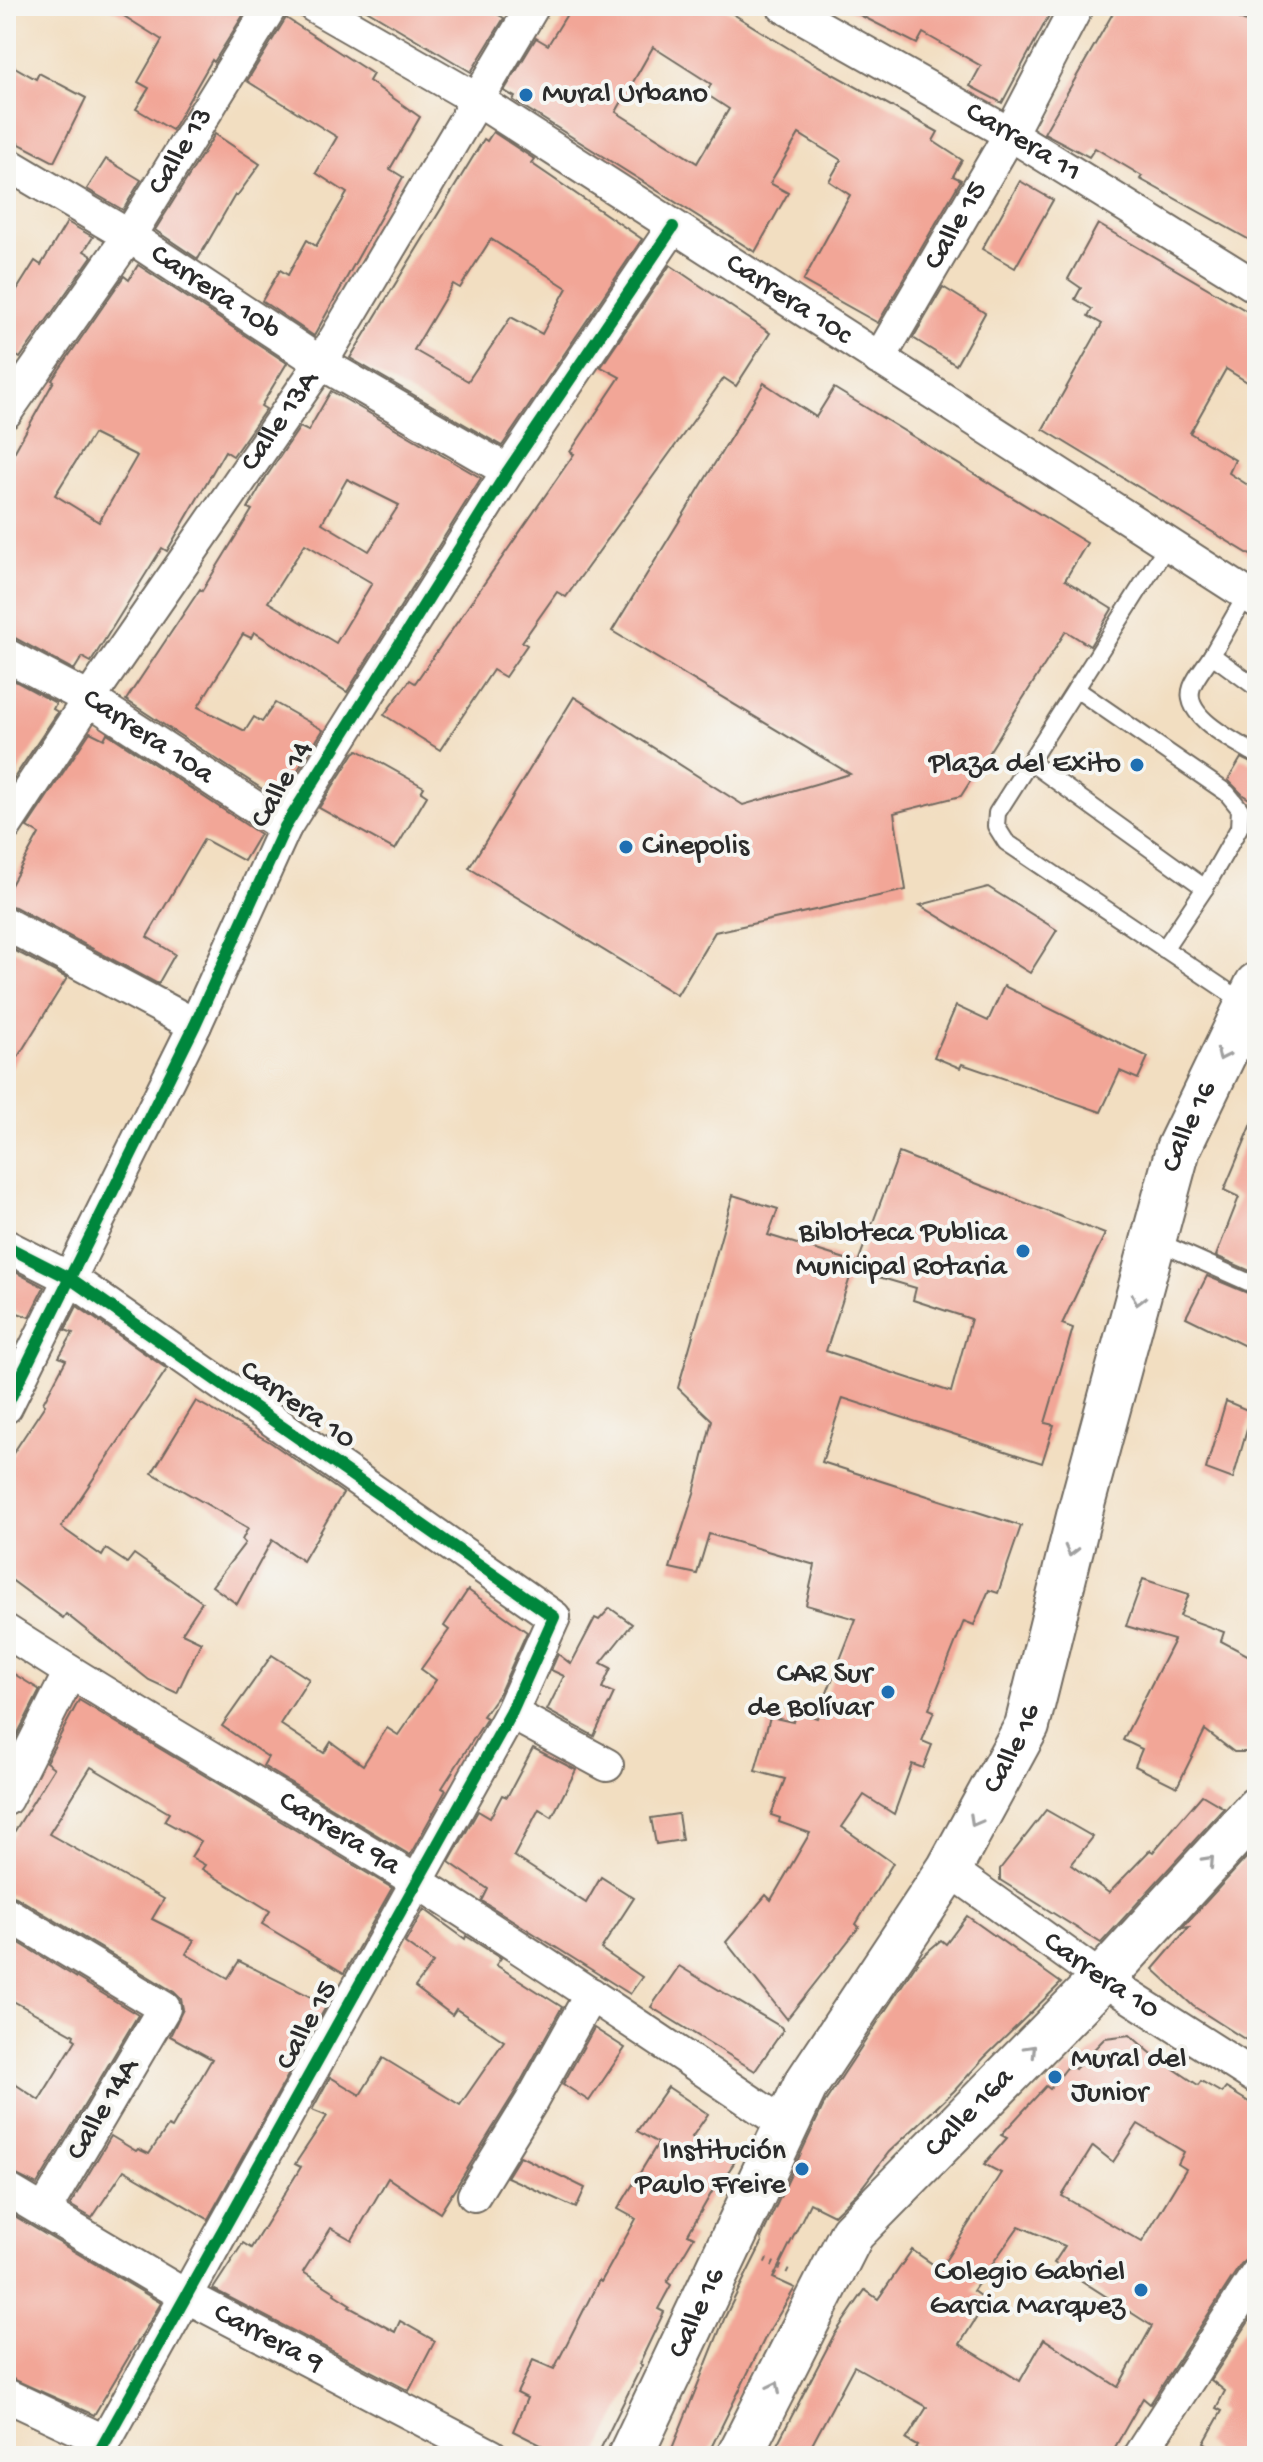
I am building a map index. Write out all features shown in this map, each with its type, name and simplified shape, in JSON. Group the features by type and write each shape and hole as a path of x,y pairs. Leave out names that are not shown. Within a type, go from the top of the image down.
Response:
{"main road":[{"name":"Calle 16","path":"630,2456 805,2086 949,1869 1027,1726 1084,1497 1178,1149 1252,994"},
{"name":"Calle 16a","path":"739,2456 852,2233 1102,1979 1257,1809"}],"street":[{"name":"Calle 13","path":"6,412 129,236 271,6"},
{"name":"Carrera 10c","path":"314,6 476,99 1252,598"},
{"name":"Calle 13A","path":"6,825 89,699 321,363 533,6"},
{"name":"Calle 15","path":"879,359 1010,134 1077,6"},
{"name":"Carrera 11","path":"785,7 1010,134 1257,287"},
{"name":"Carrera 10b","path":"6,163 129,236 321,363 508,471"},
{"name":"Calle 14","path":"6,1407 195,1025 285,827 508,471 673,227"},
{"name":"Carrera 10a","path":"6,655 89,699 285,827"},
{"path":"6,924 195,1025"},
{"name":"Carrera 10","path":"6,1246 71,1279 554,1617"},
{"name":"Calle 15","path":"100,2448 511,1713 554,1617"},
{"name":"Carrera 9a","path":"6,1631 418,1883 591,1994 787,2126"},
{"path":"6,1799 70,1672"},
{"path":"511,1713 607,1765"},
{"name":"Carrera 10","path":"949,1869 1102,1979 1257,2078"},
{"name":"Calle 14A","path":"6,1913 164,2008 44,2211"},
{"path":"474,2195 531,2102 591,1994"},
{"name":"Carrera 9","path":"6,2189 186,2296 492,2456"},
{"path":"1139,2456 1257,2274"},
{"path":"6,2395 100,2448"}],"lane":[{"path":"1168,544 997,813 996,826 1006,842 1164,949 1252,994"},
{"path":"1252,598 1191,689 1191,702 1200,719 1257,755"},
{"path":"1212,655 1257,688"},
{"path":"1076,689 1227,793 1240,809 1239,828 1205,888 1164,949"},
{"path":"1030,762 1205,888"},
{"path":"1155,1240 1257,1286"}],"path":[{"path":"732,2243 825,2289"}],"building":[{"path":"108,6 249,6 214,62 212,60 172,130 136,109 149,88 138,82 162,40"},
{"path":"360,6 483,6 504,18 471,72"},
{"path":"572,6 720,6 811,62 938,132 933,141 962,160 953,176 961,180 878,323 803,281 850,195 829,181 841,160 799,134 770,183 788,193 755,252 513,100 515,97 504,91 536,38 548,45","holes":["653,47 711,84 706,94 729,109 697,163 616,112"]},
{"path":"842,6 1054,6 1002,103 970,86 981,66 923,33 917,44"},
{"path":"1117,6 1212,6 1257,27 1257,244 1140,179 1142,176 1095,148 1089,157 1044,133"},
{"path":"286,18 373,74 369,81 420,117 390,169 403,177 314,336 262,301 280,270 288,275 307,240 316,246 347,193 316,173 337,137 247,81"},
{"path":"6,62 36,79 39,73 86,98 54,162 6,137"},
{"path":"493,132 534,159 531,163 642,239 502,446 350,358 484,139 487,141","holes":["491,239 567,288 542,334 511,317 468,381 414,350 453,284 460,288"]},
{"path":"215,134 260,164 235,195 198,259 155,230"},
{"path":"106,159 141,180 123,210 87,189"},
{"path":"1020,181 1053,200 1015,268 982,249"},
{"path":"67,222 93,237 84,251 92,256 20,358 6,349 6,307 35,261 41,265"},
{"path":"1098,224 1257,317 1257,388 1226,369 1190,433 1235,460 1229,473 1257,491 1257,559 1043,429 1102,324 1088,316 1092,309 1075,299 1081,288 1068,279"},
{"path":"138,265 287,363 261,406 266,409 233,456 225,451 167,551 162,548 91,662 82,657 74,670 6,636 6,467 52,380 124,276 129,280","holes":["93,434 137,456 99,522 55,495"]},
{"path":"670,265 770,333 736,386 724,378 566,597 557,592 522,642 527,645 505,677 493,670 440,750 384,715 410,680 415,683 574,454 570,452 620,377 601,367"},
{"path":"943,287 985,313 956,365 913,338"},
{"path":"764,383 816,417 834,388 1087,543 1065,580 1112,609 1090,646 1066,631 961,796 894,813 906,890 715,932 677,995 469,868 574,697 743,805 850,774 612,631"},
{"path":"331,391 481,478 347,692 254,632 251,638 243,634 198,707 245,731 254,717 262,722 275,703 323,730 279,800 126,700 200,589 202,591 252,510 248,508 266,477 300,427 308,431","holes":["347,479 399,505 369,551 322,523","305,544 372,583 336,643 268,602"]},
{"path":"6,676 56,703 53,709 58,712 6,790"},
{"path":"90,732 104,739 107,733 260,834 244,861 204,839 147,937 175,954 158,984 6,905 6,894 39,834 27,827"},
{"path":"358,750 424,787 421,792 427,796 395,850 319,808"},
{"path":"1241,758 1257,766 1257,804 1228,780"},
{"path":"988,887 1057,930 1030,973 920,905"},
{"path":"6,946 67,978 6,1076"},
{"path":"1004,986 1148,1057 1138,1079 1120,1071 1101,1112 934,1057 956,1006 988,1021"},
{"path":"1257,1112 1257,1274 1216,1256 1239,1197 1224,1190"},
{"path":"899,1153 1105,1234 1062,1324 1073,1328 1045,1423 1054,1425 1042,1463 843,1398 822,1462 1021,1526 998,1593 989,1590 974,1625 964,1621 929,1709 934,1711 922,1741 932,1745 923,1768 912,1764 894,1814 864,1795 842,1827 893,1863 856,1924 859,1927 787,2019 726,1942 766,1895 771,1900 810,1833 779,1822 780,1818 771,1815 785,1779 755,1771 770,1717 793,1722 796,1711 817,1718 856,1619 806,1605 815,1565 709,1534 697,1574 670,1568 694,1493 712,1420 678,1388 733,1195 778,1209 768,1235 855,1262 826,1351 951,1392 971,1319 913,1300 916,1288 855,1270"},
{"path":"6,1267 44,1287 29,1317 6,1309"},
{"path":"1207,1276 1257,1297 1257,1352 1186,1317"},
{"path":"77,1306 167,1369 61,1527 102,1556 106,1549 127,1563 134,1554 202,1602 182,1633 201,1642 177,1693 149,1680 66,1614 63,1618 6,1576 6,1464 45,1405 43,1403 66,1360 59,1357 73,1333 65,1330"},
{"path":"196,1401 270,1442 343,1493 303,1561 272,1540 237,1604 212,1586 245,1543 242,1540 248,1528 152,1473"},
{"path":"1226,1401 1252,1412 1233,1479 1206,1469"},
{"path":"1143,1579 1189,1594 1180,1616 1224,1632 1221,1641 1257,1660 1257,1752 1234,1752 1205,1730 1177,1787 1135,1766 1142,1749 1123,1740 1174,1640 1126,1626"},
{"path":"468,1590 527,1632 500,1692 483,1716 487,1718 442,1788 446,1790 410,1855 263,1766 268,1757 222,1726 272,1655 309,1679 280,1724 324,1753 331,1742 363,1765 387,1728 398,1735 436,1680 421,1669 449,1630 444,1626"},
{"path":"610,1608 632,1624 601,1663 611,1668 602,1688 614,1693 594,1736 547,1710 564,1676 551,1670 558,1654 571,1664 595,1618 599,1620"},
{"path":"6,1669 40,1690 14,1741 6,1736"},
{"path":"79,1700 392,1888 344,1973 262,1924 270,1911 202,1869 205,1865 191,1857 201,1841 164,1821 169,1813 91,1767 49,1834 164,1899 152,1919 194,1940 186,1954 228,1978 239,1961 327,2005 208,2219 124,2170 92,2218 70,2205 111,2136 136,2151 149,2154 168,2126 172,2128 212,2059 170,2036 183,2009 181,1999 174,1992 16,1897 6,1894 6,1845 54,1768 46,1762"},
{"path":"533,1748 576,1770 552,1817 539,1809 514,1856 586,1903 601,1877 634,1898 601,1949 642,1977 630,1994 482,1901 488,1889 449,1862 478,1811 490,1818 502,1795 507,1797"},
{"path":"1202,1795 1224,1808 1101,1943 1000,1880 1000,1869 1046,1810 1093,1837 1071,1865 1109,1893 1150,1850 1153,1852"},
{"path":"678,1814 682,1840 656,1844 651,1818"},
{"path":"1257,1846 1257,2047 1193,2006 1153,1969 1189,1927 1182,1928"},
{"path":"424,1909 465,1939 466,1936 501,1958 496,1965 562,2007 515,2092 440,2213 388,2178 352,2240 331,2228 303,2272 335,2292 351,2305 349,2307 395,2332 400,2321 435,2341 409,2391 213,2289 243,2243 251,2248 301,2167 295,2164 327,2116 312,2110 330,2077 360,2095 383,2058 460,2105 504,2041 456,2009 452,2015 415,1987 433,1963 405,1943"},
{"path":"967,1916 1061,1983 889,2152 859,2191 834,2215 810,2203 773,2278 795,2288 766,2336 707,2456 669,2456 725,2317 825,2102 920,1958 941,1940 946,1944"},
{"path":"6,1935 138,2015 37,2185 6,2170 6,2078 39,2100 76,2040 74,2035 6,1997"},
{"path":"679,1966 781,2027 783,2030 755,2071 651,2007"},
{"path":"594,2028 625,2048 589,2101 563,2084"},
{"path":"1130,2035 1198,2085 1201,2081 1222,2093 1226,2088 1257,2107 1257,2255 1241,2264 1150,2404 1143,2398 1110,2456 911,2456 917,2446 906,2440 927,2407 854,2366 806,2456 771,2456 834,2335 865,2290 878,2299 912,2250 940,2269 1001,2173 984,2164 1007,2138 1001,2135 1046,2086 1050,2089 1069,2065 1075,2069 1105,2038","holes":["1138,2124 1184,2152 1178,2164 1186,2169 1142,2242 1062,2196 1093,2146 1113,2162","1019,2226 1065,2246 1054,2263 1152,2326 1118,2387 1044,2339 1020,2381 960,2344 987,2301 973,2291"]},
{"path":"668,2087 708,2114 692,2137 734,2163 718,2187 716,2185 688,2234 694,2237 667,2282 671,2285 658,2309 664,2312 639,2364 642,2365 597,2456 549,2456 551,2450 513,2431 527,2398 517,2393 533,2360 554,2369 599,2280 601,2282 636,2219 618,2209 658,2143 637,2131"},
{"path":"520,2156 585,2188 576,2208 507,2177"},
{"path":"6,2211 161,2303 94,2415 6,2376"},
{"path":"1257,2309 1257,2456 1222,2456 1204,2443 1222,2411 1216,2408 1225,2391 1211,2380"}],"cycle path":[{"path":"6,1407 195,1025 285,827 508,471 673,227"},
{"path":"6,1246 71,1279 554,1617 511,1713 97,2456"}],"place":[{"name":"Mural Urbano","path":"526,95"},
{"name":"Plaza del Exito","path":"1137,765"},
{"name":"Cinepolis","path":"626,847"},
{"name":"Bibloteca Publica Municipal Rotaria","path":"1023,1251"},
{"name":"CAR Sur de Bolívar","path":"888,1692"},
{"name":"Mural del Junior","path":"1055,2077"},
{"name":"Institución Paulo Freire","path":"802,2169"},
{"name":"Colegio Gabriel Garcia Marquez","path":"1141,2290"}]}
